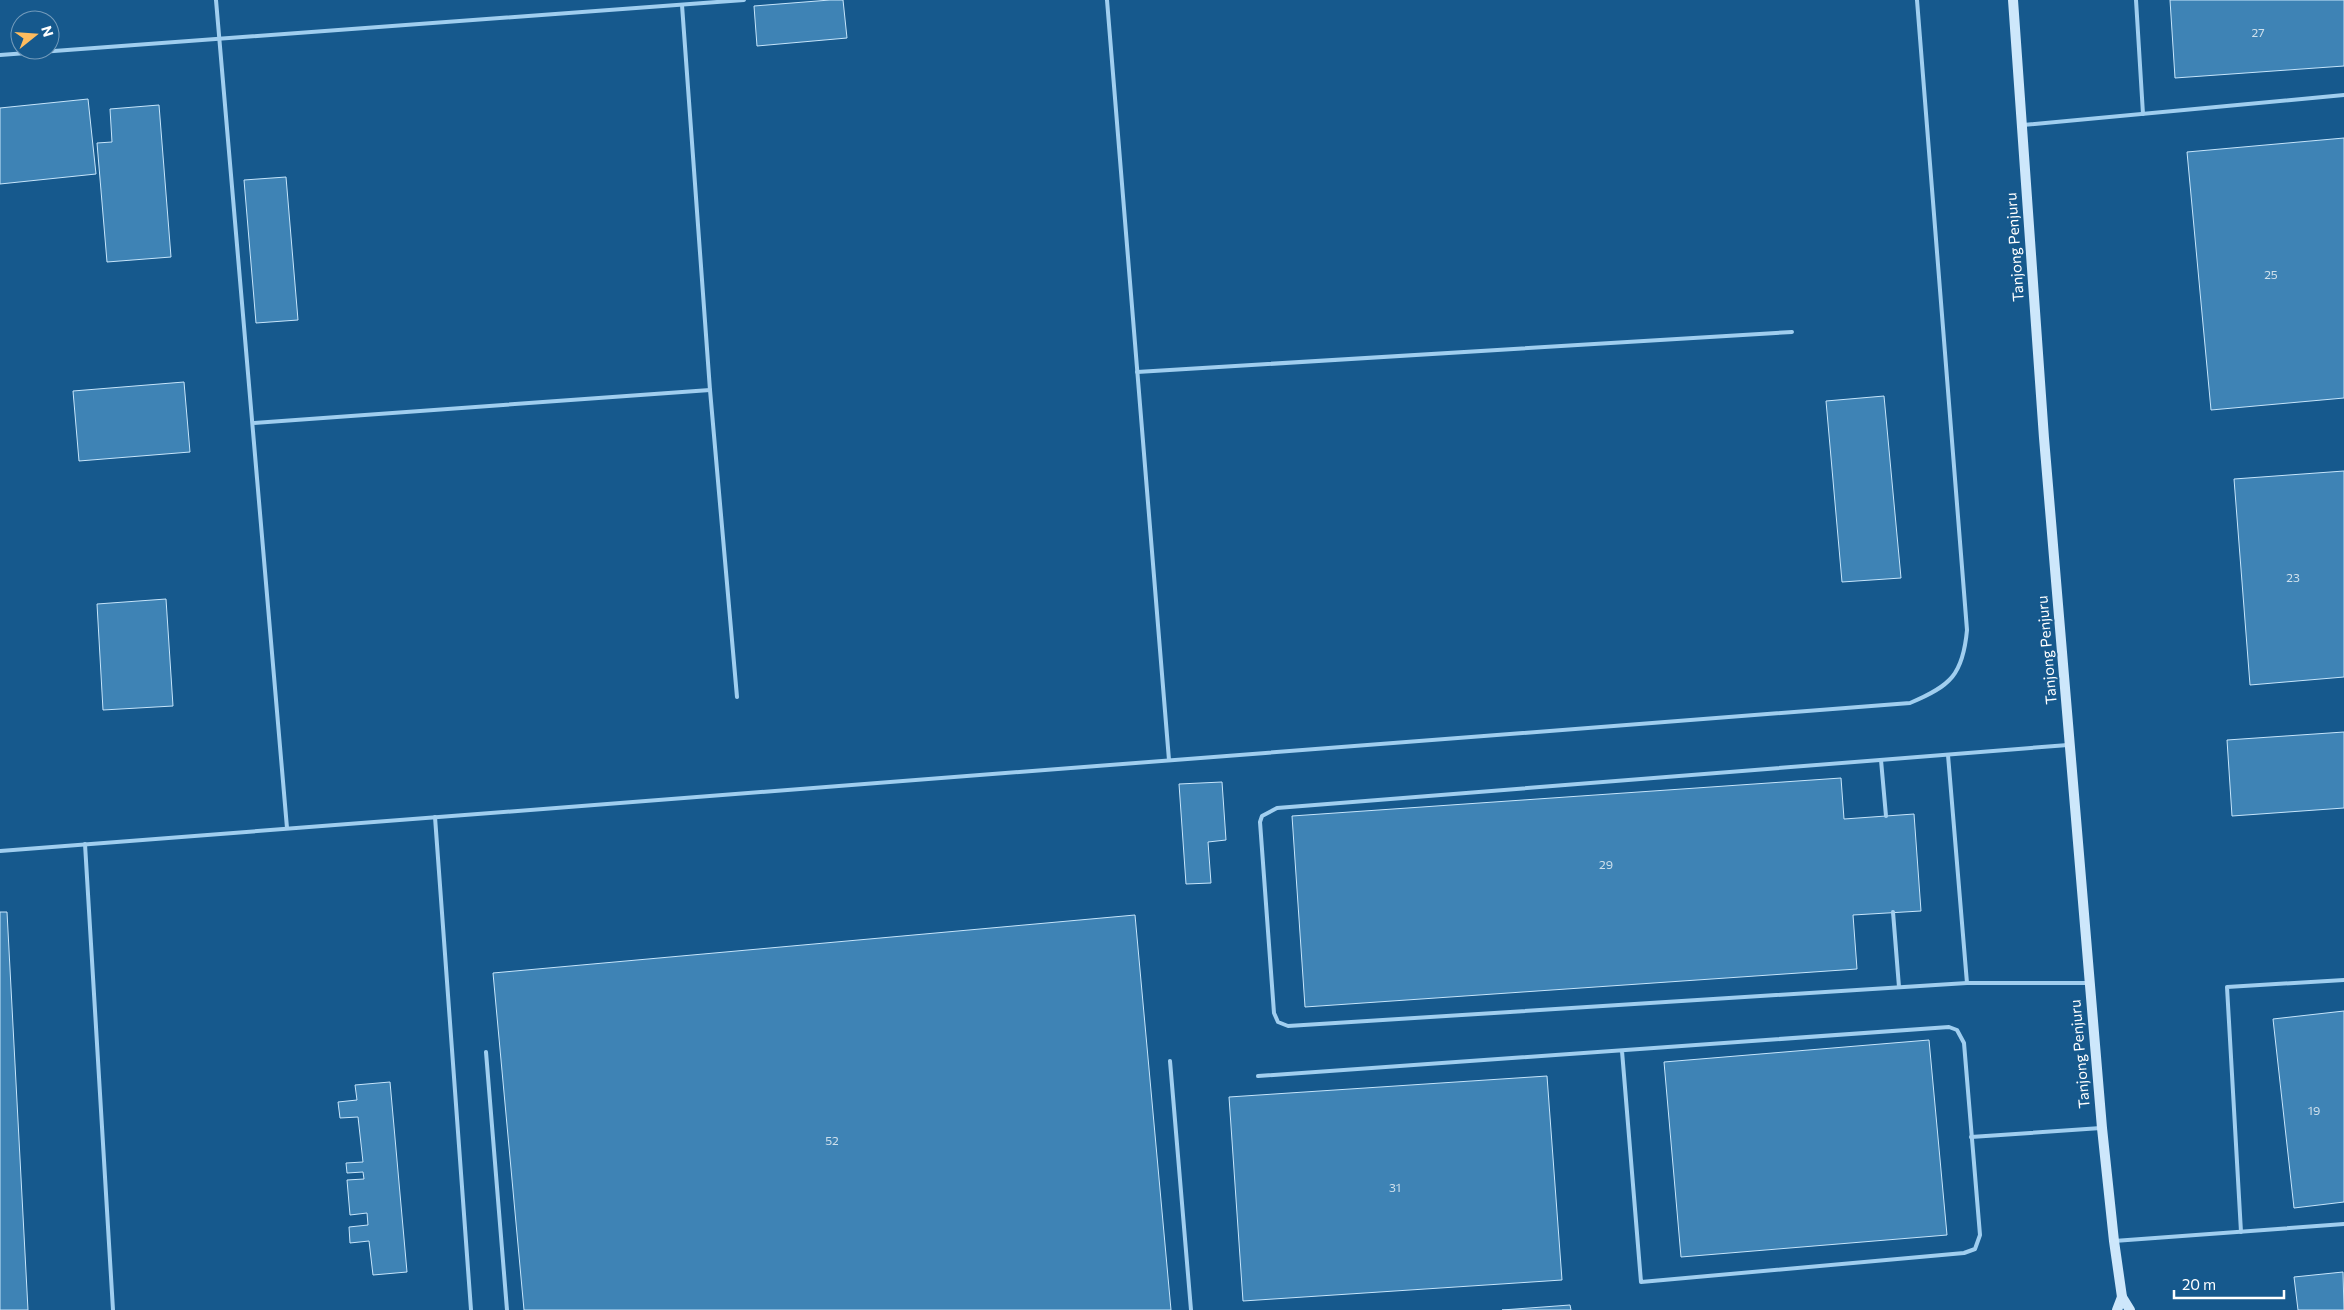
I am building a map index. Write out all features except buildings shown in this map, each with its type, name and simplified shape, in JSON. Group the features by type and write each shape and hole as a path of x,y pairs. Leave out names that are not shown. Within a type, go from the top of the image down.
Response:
{"main road":[{"name":"Tanjong Penjuru","path":"2013,0 2044,438 2102,1128 2122,1297 2130,1310"},
{"name":"Tanjong Penjuru","path":"2117,1310 2122,1297"}],"lane":[{"path":"216,0 287,828"},
{"path":"0,55 744,0"},
{"path":"1107,0 1168,760"},
{"path":"0,851 1910,703 1944,685 1956,672 1964,656 1966,630 1917,0"},
{"path":"2136,0 2143,114"},
{"path":"682,5 710,390 737,697"},
{"path":"2021,125 2344,95"},
{"path":"1137,372 1792,332"},
{"path":"253,423 710,390"},
{"path":"2071,745 1276,808 1262,816 1260,822 1274,1013 1278,1022 1288,1026 1967,982 2090,983"},
{"path":"1948,755 1967,982"},
{"path":"1881,760 1886,816"},
{"path":"434,817 471,1310"},
{"path":"85,844 113,1310"},
{"path":"1893,912 1899,987"},
{"path":"2241,1232 2227,987 2344,980"},
{"path":"1258,1076 1949,1027 1956,1030 1964,1043 1980,1235 1975,1249 1971,1251 1640,1282 1622,1051"},
{"path":"486,1052 507,1310"},
{"path":"1170,1062 1190,1310"},
{"path":"1972,1137 2102,1128"},
{"path":"2114,1241 2344,1224"}]}
